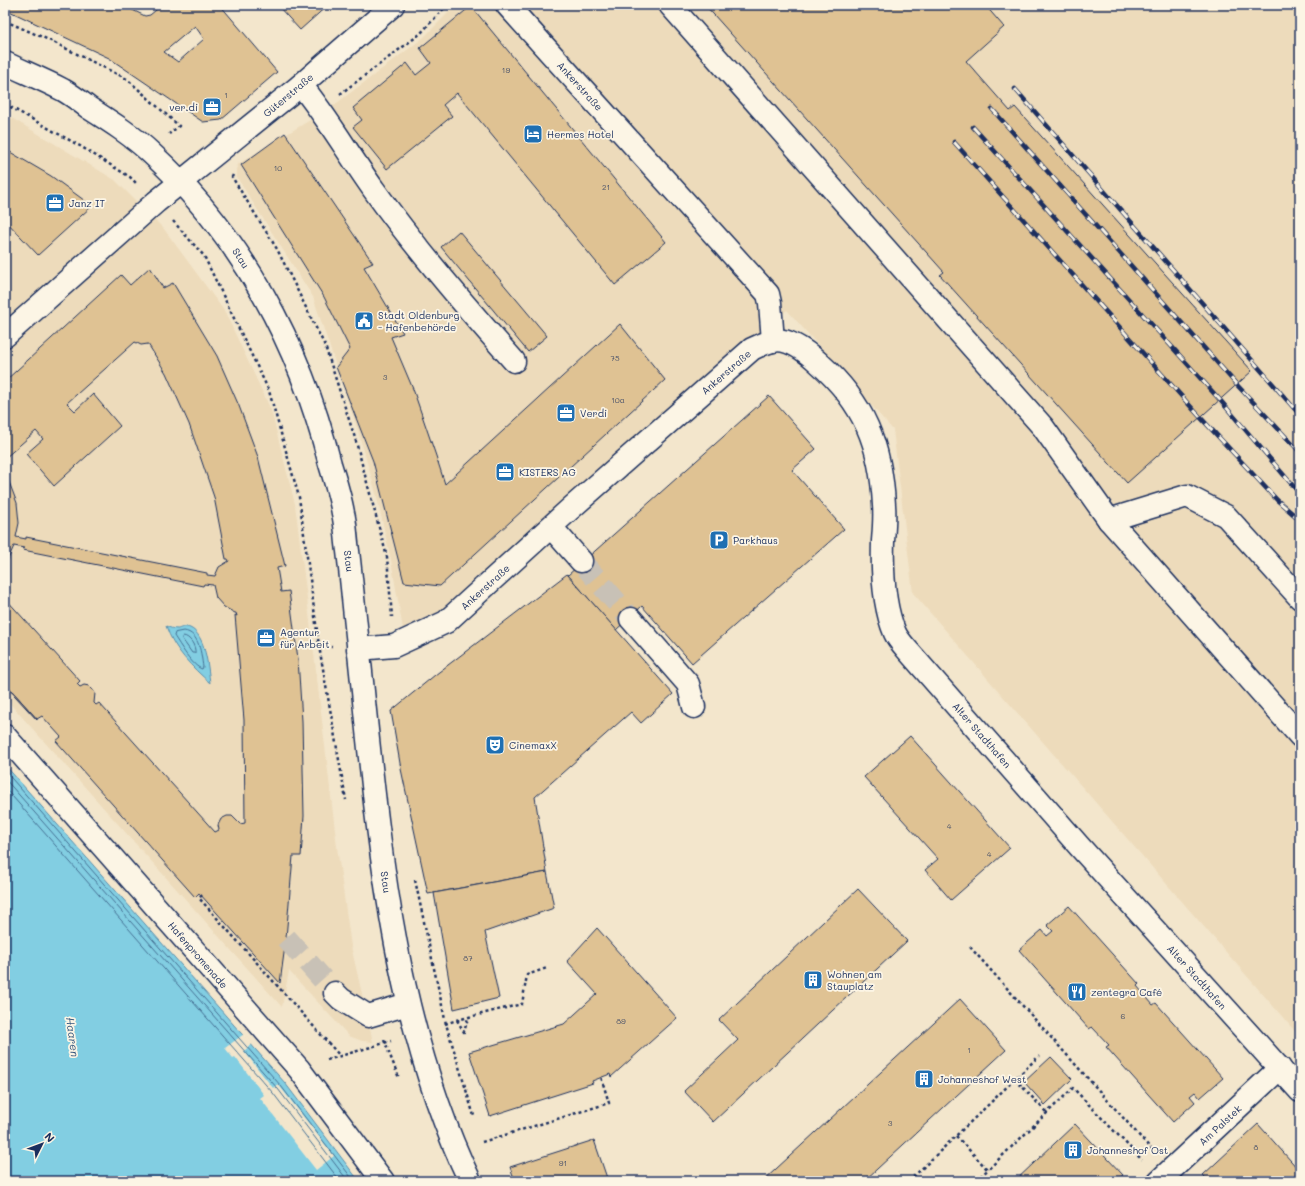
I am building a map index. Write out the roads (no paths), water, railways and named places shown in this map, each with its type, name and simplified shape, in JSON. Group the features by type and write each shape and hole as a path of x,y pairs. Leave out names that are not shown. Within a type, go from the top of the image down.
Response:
{"street":[{"name":"Güterstraße","path":"5,336 156,202 301,85 393,5"},
{"name":"Ankerstraße","path":"358,649 394,646 446,622 569,510 752,349 773,341 768,294 507,5"},
{"path":"670,5 1043,427 1109,520 1300,736"},
{"name":"Stau","path":"5,63 64,91 111,122 150,151 181,183 215,221 238,253 262,291 282,329 303,377 321,426 343,513 379,836 392,925 408,1004 432,1087 456,1150 470,1181"},
{"path":"301,85 320,109 374,189 433,267 514,361"},
{"name":"Alter Stadthafen","path":"773,341 791,343 811,356 834,377 859,408 872,437 880,466 884,505 884,579 888,610 896,635 910,653 1079,846 1300,1091"},
{"path":"1109,520 1186,496 1226,516 1300,598"},
{"path":"551,527 581,561"},
{"path":"631,619 688,684 694,707"},
{"name":"Hafenpromenade","path":"5,736 300,1069 383,1181"},
{"path":"335,993 341,999 368,1016 408,1004"},
{"name":"Am Palstek","path":"1164,1177 1280,1068"}],"water":[{"path":"166,626 176,629 187,627 200,637 207,661 210,683 184,658 169,635"},
{"name":"Haaren","path":"5,765 285,1083 359,1181 5,1181"}],"tunnel":[{"path":"581,561 631,619"},
{"path":"286,938 335,993"}],"railway":[{"path":"1015,89 1300,415"},
{"path":"992,109 1237,385 1300,452"},
{"path":"973,127 1220,400 1300,494"},
{"path":"954,142 1201,418 1277,500 1300,520"}],"place":[{"name":"ver.di","path":"212,107"},
{"name":"Hermes Hotel","path":"533,134"},
{"name":"Janz IT","path":"55,203"},
{"name":"Stadt Oldenburg - Hafenbehörde","path":"364,321"},
{"name":"Verdi","path":"566,413"},
{"name":"KISTERS AG","path":"505,472"},
{"name":"Parkhaus","path":"719,540"},
{"name":"Agentur für Arbeit","path":"266,638"},
{"name":"CinemaxX","path":"495,745"},
{"name":"Wohnen am Stauplatz","path":"813,980"},
{"name":"zentegra Café","path":"1077,992"},
{"name":"Johanneshof West","path":"924,1079"},
{"name":"Johanneshof Ost","path":"1073,1150"}]}
